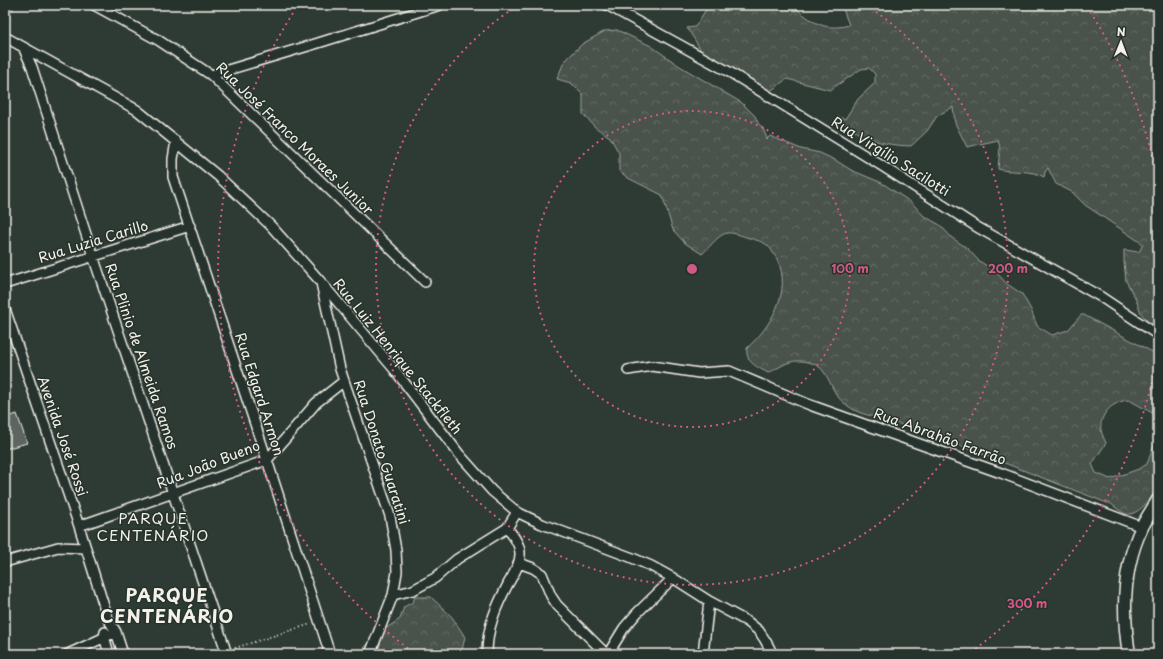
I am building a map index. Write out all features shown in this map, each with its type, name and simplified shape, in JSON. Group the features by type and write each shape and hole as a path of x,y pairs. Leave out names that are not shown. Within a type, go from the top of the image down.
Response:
{"street":[{"name":"Rua José Franco Moraes Junior","path":"94,5 158,40 211,75 425,282"},
{"path":"211,75 440,5"},
{"name":"Rua Virgílio Sacilotti","path":"607,5 731,73 882,166 977,227 1102,297 1158,335"},
{"name":"Rua Luiz Henrique Stackfleth","path":"5,37 137,110 218,176 271,226 320,281 394,369 459,454 492,490 517,512 542,524 630,557 673,578 709,601 748,622 759,631 766,640 770,652"},
{"name":"Rua Plinio de Almeida Ramos","path":"23,47 32,67 93,256 227,652"},
{"name":"Rua Edgard Armon","path":"176,141 173,159 173,177 268,460 330,654"},
{"name":"Rua Luzia Carillo","path":"5,284 190,226"},
{"name":"Rua Donato Guaratini","path":"320,281 340,369 390,516 396,550 397,572 393,595 370,654"},
{"name":"Avenida José Rossi","path":"5,309 79,526 108,619 116,632 123,654"},
{"name":"Rua Abrahão Farrão","path":"628,370 652,366 699,373 729,371 810,405 1000,473 1142,527"},
{"name":"Rua João Bueno","path":"79,526 268,460 316,403 344,381"},
{"path":"1129,654 1126,619 1126,581 1129,564 1142,527 1158,500"},
{"path":"393,595 413,590 435,578 457,559 507,528 517,512"},
{"path":"487,654 490,625 500,600 519,563 521,554 513,535 507,528"},
{"path":"5,562 58,547 86,548"},
{"path":"519,563 534,568 542,574 551,596 557,605 607,654 624,628 637,613 673,578"},
{"path":"704,654 709,601"},
{"path":"108,619 104,636 109,654"},
{"path":"68,654 104,636 116,632"}],"path":[{"path":"5,24 15,5"},
{"path":"227,652 320,622"}],"green space":[{"path":"712,5 792,5 805,16 818,24 840,27 849,25 843,9 831,5 1158,5 1158,321 1153,329 1141,313 1135,297 1126,281 1124,250 1139,252 1143,244 1085,205 1072,192 1056,184 1048,168 1044,177 1033,173 998,169 1000,148 998,140 967,147 955,123 953,107 937,116 927,131 911,146 881,142 863,136 854,131 838,117 845,119 858,99 875,83 875,74 869,68 861,69 830,90 787,79 774,89 766,92 759,92 741,85 707,58 687,28 695,27 705,11"},
{"path":"617,30 651,46 678,65 742,103 755,116 758,123 763,128 767,139 770,136 801,149 820,153 851,170 882,183 912,203 924,216 940,225 952,238 967,248 979,261 995,271 1007,284 1022,294 1031,310 1037,326 1052,335 1068,330 1081,315 1084,315 1158,355 1158,416 1129,400 1118,403 1108,409 1102,419 1101,424 1101,430 1106,443 1092,464 1096,473 1110,479 1139,469 1147,464 1158,435 1158,490 1152,497 1139,510 1126,514 1110,503 915,428 856,411 839,398 824,372 814,364 804,361 794,361 768,373 753,364 748,357 747,348 764,330 777,308 781,296 781,271 777,259 771,250 762,242 731,233 719,237 702,254 685,243 673,230 662,195 628,178 619,171 619,153 610,137 595,127 583,114 583,95 571,83 557,79 564,62 582,44 605,31"},
{"path":"415,597 431,597 452,617 465,637 461,654 358,654 379,633 400,619 404,607 413,602"}],"building":[{"path":"17,414 27,443 5,449 5,418"}],"district":[{"name":"PARQUE CENTENÁRIO","path":"153,526"},
{"name":"PARQUE CENTENÁRIO","path":"167,604"}]}
